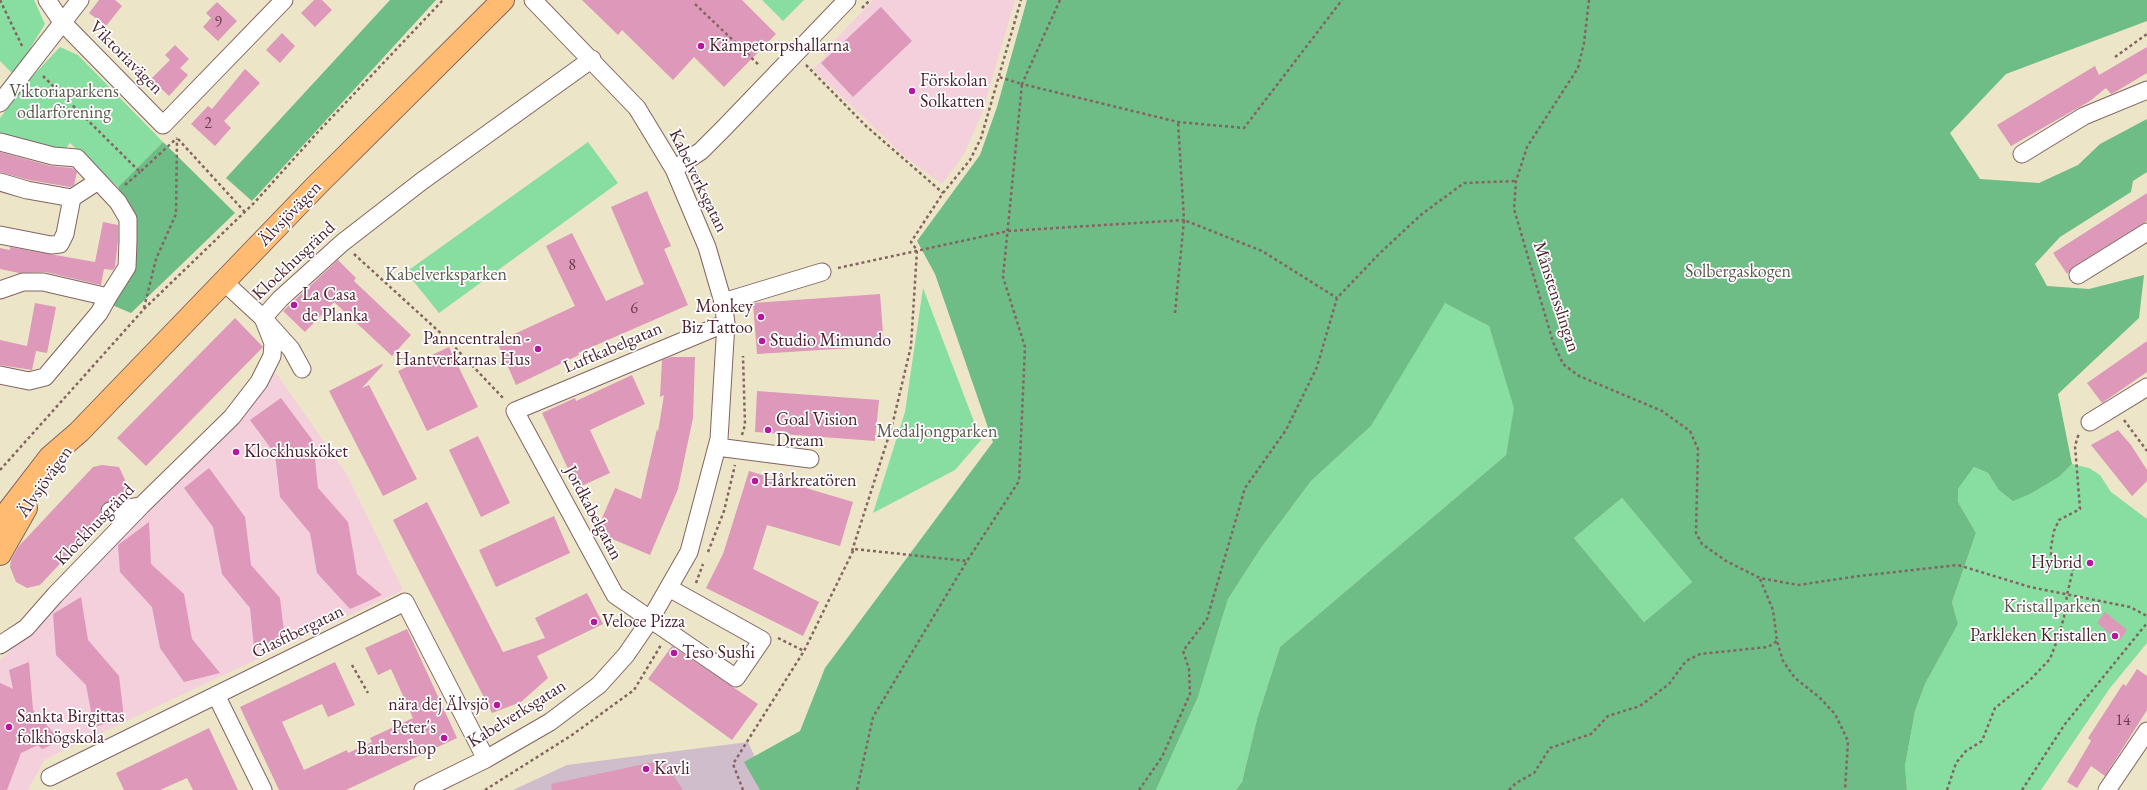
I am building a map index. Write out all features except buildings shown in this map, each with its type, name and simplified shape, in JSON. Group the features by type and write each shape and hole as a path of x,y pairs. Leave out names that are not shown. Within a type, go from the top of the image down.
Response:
{"main road":[{"name":"Älvsjövägen","path":"0,522 50,457 80,432 316,186 504,0"},
{"name":"Älvsjövägen","path":"0,554 32,498 57,466 80,432"}],"street":[{"name":"Viktoriavägen","path":"47,0 62,22 163,125"},
{"path":"0,103 80,0"},
{"path":"163,125 284,0"},
{"name":"Kabelverksgatan","path":"423,790 486,759 550,722 599,684 626,655 650,620 689,552 717,447 726,323 723,302 707,247 674,169 637,108 592,59 533,0"},
{"path":"674,169 701,151 847,0"},
{"name":"Klockhusgränd","path":"0,645 26,628 55,595 141,506 232,417 259,382 272,356 273,343 263,318 280,299 342,243 422,181 592,59"},
{"path":"2022,154 2084,116 2147,90"},
{"path":"0,142 53,156 77,158 118,202 128,219 127,267 99,313 45,377 29,381 0,375"},
{"path":"0,182 27,190 72,198 98,181"},
{"path":"0,235 51,244 60,244 65,234 72,198"},
{"path":"2078,275 2147,232"},
{"path":"723,302 822,272"},
{"path":"1,293 23,282 43,282 108,297"},
{"path":"224,282 263,318 291,349 302,369"},
{"name":"Luftkabelgatan","path":"515,411 726,323"},
{"path":"2090,422 2116,408 2147,387"},
{"name":"Jordkabelgatan","path":"515,411 615,595 650,620"},
{"path":"717,447 810,459"},
{"path":"110,511 141,506"},
{"path":"650,620 736,678 762,640 668,588"},
{"name":"Glasfibergatan","path":"50,777 405,602 486,759"},
{"path":"216,695 263,790"},
{"path":"2107,790 2147,731"}],"path":[{"path":"0,0 30,64 140,172"},
{"path":"0,470 144,309 244,211 443,0"},
{"path":"743,790 733,764 804,651 853,550 892,426 911,346 917,250 911,242 943,193 970,160 981,138 1021,0"},
{"path":"857,790 874,717 967,560 1019,482 1024,347 1003,277 1022,84 1060,0"},
{"path":"999,77 1178,122 1244,128 1342,0"},
{"name":"Månstensslingan","path":"1589,0 1584,43 1578,68 1527,147 1516,181 1514,209 1553,342 1563,364 1579,376 1662,411 1690,431 1698,449 1696,533 1702,544 1726,561 1760,578 1798,585 1859,576 1958,565 2030,587 2130,607 2147,616"},
{"path":"694,4 772,78"},
{"path":"2115,56 2147,34"},
{"path":"804,63 866,126 943,193"},
{"path":"1175,313 1184,220 1178,122"},
{"path":"163,125 177,138 244,211"},
{"path":"122,188 177,138"},
{"path":"144,309 156,258 176,214 177,138"},
{"path":"1139,790 1162,757 1190,694 1189,669 1183,651 1207,619 1246,488 1286,430 1317,367 1337,298 1380,253 1416,219 1464,183 1516,181"},
{"path":"822,272 1008,231 1184,220 1262,251 1337,298"},
{"path":"342,243 445,337 515,411"},
{"path":"2116,408 2147,451"},
{"path":"1947,790 1956,764 1966,751 1982,741 1995,708 2030,681 2050,660 2064,617 2073,569 2051,560 2051,547 2054,531 2059,520 2080,509 2075,446 2079,433 2090,422"},
{"path":"853,550 967,560"},
{"path":"1760,578 1773,610 1777,641 1783,661 1795,678 1819,697 1835,714 1848,741 1845,790"},
{"path":"2022,790 2066,724 2147,623"},
{"path":"1509,790 1534,773 1550,748 1591,734 1608,716 1640,706 1669,684 1686,661 1700,654 1768,647 1777,641"},
{"path":"352,665 368,693"}],"shaded area":[{"name":"Förskolan Solkatten","path":"873,0 1015,0 982,113 964,154 942,184 904,156 813,69 826,56 823,53"},
{"path":"273,369 346,473 403,590 44,760 28,790 0,790 0,661"},
{"name":"Kavli","path":"748,742 770,790 513,790 567,765"}],"green space":[{"path":"0,0 34,0 45,24 14,75 0,61"},
{"path":"390,0 436,0 252,201 226,178"},
{"path":"762,0 804,0 783,21"},
{"name":"Solbergaskogen","path":"1027,0 2147,0 2147,21 2006,74 1950,133 1980,179 2039,183 2078,165 2100,144 2147,119 2147,172 2133,181 2131,192 2060,237 2035,264 2047,286 2089,289 2144,275 2139,318 2058,394 2072,464 2060,476 2030,494 2013,501 1998,489 1988,473 1974,467 1958,489 1958,502 1976,533 1952,602 1958,624 1925,684 1915,711 1905,766 1907,790 1236,790 1242,782 1257,719 1280,647 1506,455 1514,408 1489,326 1445,303 1371,426 1311,481 1261,548 1228,599 1198,697 1156,790 760,790 744,762 800,731 825,668 993,442 935,274 917,241 980,155 997,107","holes":["1622,498 1692,582 1644,622 1574,538"]},
{"name":"Viktoriaparkens odlarförening","path":"60,47 78,55 163,142 118,187 70,143 60,155 0,136 0,118 27,82"},
{"path":"163,142 235,213 131,313 112,305 135,219 118,187"},
{"name":"Kabelverksparken","path":"588,142 618,183 439,313 406,272"},
{"name":"Medaljongparken","path":"923,288 981,440 955,470 873,513 905,412"},
{"path":"1445,302 1489,326 1515,408 1506,455 1280,647 1257,719 1242,782 1236,790 1156,790 1198,697 1228,599 1261,548 1311,481 1371,426"},
{"name":"Kristallparken","path":"2072,464 2089,468 2100,475 2111,492 2147,519 2147,643 2110,688 2041,790 1907,790 1905,766 1915,711 1925,684 1958,624 1952,602 1976,533 1958,502 1958,489 1974,467 1988,473 1998,489 2060,476"},
{"path":"1622,498 1692,582 1644,622 1574,538"}],"place":[{"name":"Kämpetorpshallarna","path":"701,46"},
{"name":"Förskolan Solkatten","path":"912,91"},
{"name":"La Casa de Planka","path":"294,305"},
{"name":"Monkey Biz Tattoo","path":"761,317"},
{"name":"Studio Mimundo","path":"762,341"},
{"name":"Panncentralen - Hantverkarnas Hus","path":"538,349"},
{"name":"Goal Vision Dream","path":"768,430"},
{"name":"Klockhusköket","path":"236,452"},
{"name":"Hårkreatören","path":"755,481"},
{"name":"Hybrid","path":"2090,563"},
{"name":"Veloce Pizza","path":"594,622"},
{"name":"Parkleken Kristallen","path":"2115,636"},
{"name":"Teso Sushi","path":"674,653"},
{"name":"nära dej Älvsjö","path":"497,705"},
{"name":"Sankta Birgittas folkhögskola","path":"9,727"},
{"name":"Peter's Barbershop","path":"444,738"},
{"name":"Kavli","path":"646,769"}]}
